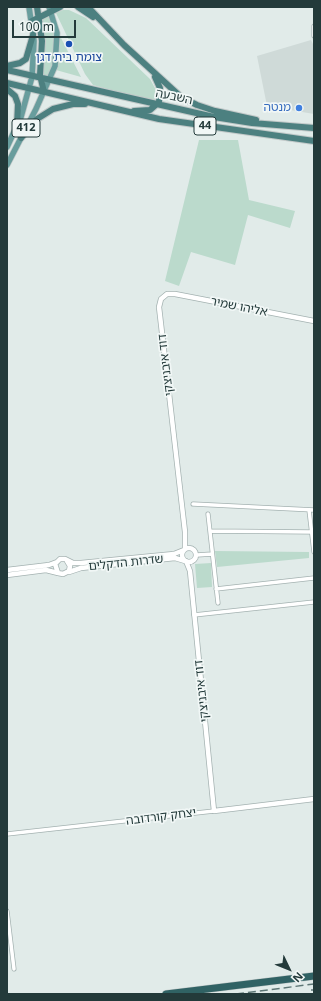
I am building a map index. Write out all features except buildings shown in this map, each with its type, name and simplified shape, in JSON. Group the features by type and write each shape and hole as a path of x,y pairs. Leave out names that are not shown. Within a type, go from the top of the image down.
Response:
{"highway":[{"path":"36,7 39,16 42,41 41,79 44,92"},
{"path":"32,20 50,9 60,7"},
{"path":"78,7 87,12 175,92 197,105 215,111 285,126"},
{"path":"88,7 124,45"},
{"path":"7,66 20,63 26,59 33,36"},
{"name":"44","path":"7,70 32,77"},
{"path":"120,111 144,111 154,108 157,105 160,99 160,88 152,71"},
{"name":"השבעה","path":"32,77 157,105 252,123 314,128"},
{"name":"44","path":"7,83 44,92"},
{"path":"7,89 15,96 18,104 17,125"},
{"name":"השבעה","path":"44,92 120,111 182,123 314,141"},
{"path":"21,138 37,119 53,109 73,104 94,104"},
{"path":"166,994 314,976"}],"main road":[{"name":"412","path":"7,147 17,125 30,88 32,77 33,36 29,7"},
{"name":"412","path":"7,165 44,92 55,66 58,40 56,27 50,9"}],"street":[{"path":"314,26 314,36"},
{"name":"אליהו שמיר","path":"165,295 175,294 314,321"},
{"name":"דוד איבניצקי","path":"165,295 161,299 159,307 185,532 184,550"},
{"path":"193,504 312,510 314,552"},
{"path":"208,514 218,603"},
{"path":"210,530 312,532"},
{"name":"דוד איבניצקי","path":"185,532 193,548"},
{"path":"193,548 197,555 194,561 186,561 182,556 184,550 193,548"},
{"name":"שדרות הדקלים","path":"68,561 81,563 174,554 184,550"},
{"path":"197,555 212,554"},
{"name":"שדרות הדקלים","path":"67,572 89,567 175,558 186,561"},
{"path":"7,570 49,566 63,559 68,561 70,566 67,572 63,574 46,570 7,575"},
{"name":"דוד איבניצקי","path":"186,561 190,571 214,811"},
{"name":"דוד איבניצקי","path":"190,571 194,561"},
{"path":"57,562 56,569 58,572"},
{"path":"216,589 314,578"},
{"path":"194,615 314,602"},
{"name":"יצחק קורדובה","path":"7,834 314,799"},
{"path":"7,911 14,969"}],"shaded area":[{"path":"311,40 314,46 314,114 267,106 257,56"}],"green space":[{"path":"63,10 69,10 86,18 150,79 156,90 154,102 93,85 85,74 56,13"},
{"path":"50,12 56,34 53,66 48,79 42,78 41,16"},
{"path":"61,38 81,77 56,70 59,39"},
{"path":"199,140 238,140 249,200 295,211 290,228 248,215 235,265 191,252 179,286 165,281"},
{"path":"215,551 309,552 309,558 217,567"},
{"path":"211,563 212,587 197,588 195,564"}],"railway":[{"path":"236,994 314,984"}],"place":[{"name":"צומת בית דגן","path":"69,44"},
{"name":"מנטה","path":"299,108"}]}
